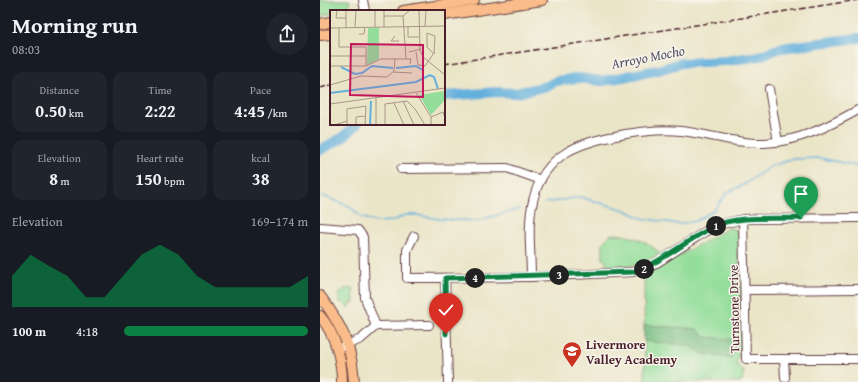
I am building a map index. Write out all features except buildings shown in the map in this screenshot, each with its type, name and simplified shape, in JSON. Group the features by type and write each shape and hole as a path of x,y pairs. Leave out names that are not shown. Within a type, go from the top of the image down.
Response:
{"main road":[{"path":"409,10 474,0"},
{"path":"445,15 542,0"},
{"path":"320,24 330,22"},
{"path":"320,35 330,34"},
{"path":"320,296 336,318 348,345 354,382"},
{"path":"320,316 326,323 338,349 342,382"}],"street":[{"path":"363,0 365,10"},
{"path":"769,89 778,142"},
{"path":"532,277 532,201 541,180 550,167 561,156 587,142 608,137 663,130 687,132 733,141 764,143 778,142 806,135 858,110"},
{"path":"402,169 507,168 541,180"},
{"path":"414,236 407,250 407,278 532,277 633,272 652,266 714,226 743,219 858,218"},
{"name":"Turnstone Drive","path":"743,219 746,290 746,360 858,359"},
{"path":"320,227 358,230 363,237 366,304 376,326"},
{"path":"445,278 448,382"},
{"path":"746,290 858,289"},
{"path":"338,349 362,339 376,326 429,325"},
{"path":"784,359 785,378"}],"green space":[{"path":"320,0 350,1 347,10 330,10 330,14 320,16"},
{"path":"729,228 735,229 739,235 741,347 736,362 739,368 744,371 742,382 645,382 644,275"},
{"path":"611,234 624,235 638,239 650,245 660,254 639,265 607,267 606,262 603,259 603,242"},
{"path":"353,288 354,303 350,303 350,307 347,307 342,302 339,302 339,292 343,292 344,289"},
{"path":"644,325 697,329 705,337 739,340 731,358 702,354 691,346 644,341"}],"waterway":[{"name":"Arroyo Mocho","path":"445,96 497,92 516,93 547,86 556,81 578,78 602,81 658,70 681,63 726,61 759,56 781,48 858,38"},
{"name":"Arroyo Mocho","path":"320,150 342,138 356,125"},
{"name":"Arroyo Mocho","path":"545,203 580,197 625,210 641,218 679,224 696,221 714,210 727,193 745,184 771,166 794,159 819,158 858,166"},
{"name":"Arroyo Mocho","path":"320,195 349,206 361,217 375,222 393,221 405,215 476,221 520,209"}],"railway":[{"path":"445,64 858,0"},
{"path":"320,88 330,85"}],"place":[{"name":"Livermore Valley Academy","path":"572,368"}],"route":[{"path":"446,334 445,278 532,277 633,272 652,266 714,226 743,219 801,218"}]}
